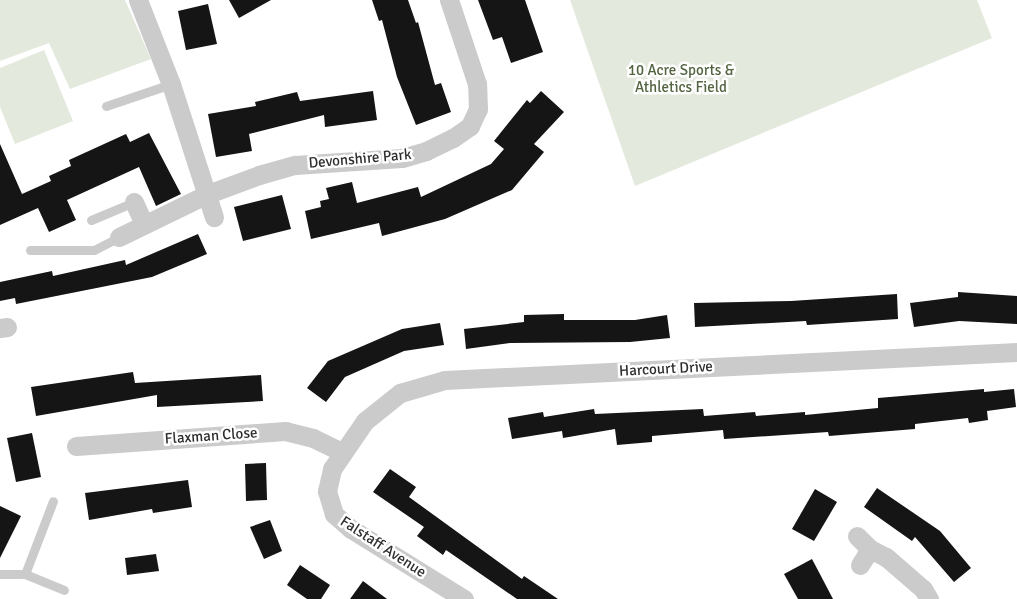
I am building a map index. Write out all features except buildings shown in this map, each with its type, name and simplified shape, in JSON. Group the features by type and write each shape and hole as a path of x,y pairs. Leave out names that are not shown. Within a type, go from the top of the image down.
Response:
{"street":[{"name":"Devonshire Park","path":"120,237 205,195 295,165 402,158 426,152 470,126 478,109 477,84 449,0"},
{"path":"140,1 171,84 205,195 214,217"},
{"path":"134,202 144,224"},
{"name":"Harcourt Drive","path":"342,452 365,421 400,393 445,380 1017,352"},
{"name":"Flaxman Close","path":"76,446 285,431 313,438 342,452"},
{"name":"Falstaff Avenue","path":"342,452 332,469 327,491 334,514 351,529 464,599"},
{"path":"860,565 864,543 886,557 923,589 929,599"}],"lane":[{"path":"106,106 171,84"},
{"path":"91,220 134,202"},
{"name":"Devonshire Park","path":"30,250 94,250 120,237"},
{"path":"25,574 53,501"},
{"path":"0,574 25,574 64,590"}],"green space":[{"path":"0,0 125,0 151,59 70,89 49,43 0,61"},
{"name":"10 Acre Sports & Athletics Field","path":"570,0 977,0 992,38 635,186"},
{"path":"44,50 73,121 15,144 0,107 0,68"}]}
